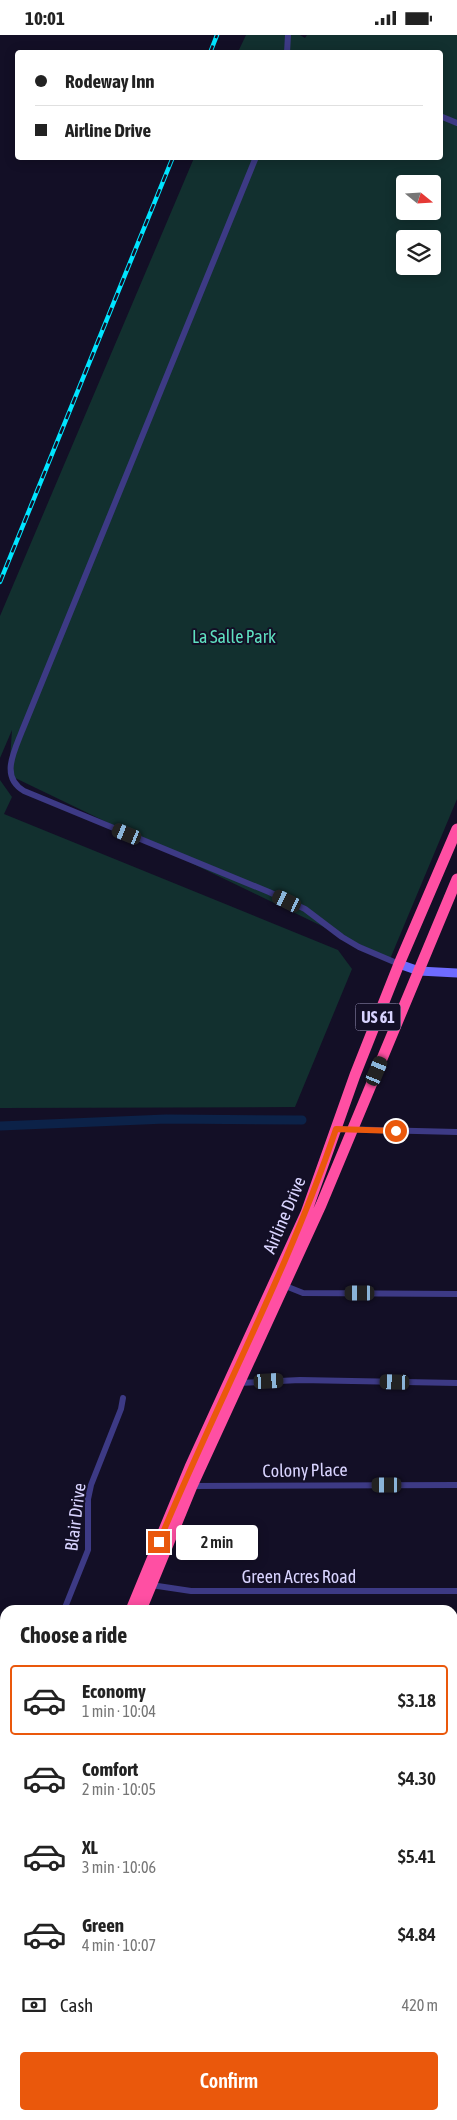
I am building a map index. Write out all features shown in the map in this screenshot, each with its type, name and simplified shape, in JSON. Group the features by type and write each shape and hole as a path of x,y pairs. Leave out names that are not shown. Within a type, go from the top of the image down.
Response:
{"highway":[{"name":"Airline Drive","path":"279,1284 399,964 457,829"},
{"name":"Airline Drive","path":"142,1605 147,1584 188,1484 279,1284 321,1205 457,879"},
{"name":"Airline Drive","path":"134,1605 147,1584"}],"street":[{"path":"288,35 288,50"},
{"path":"443,117 457,123"},
{"path":"255,160 22,731 10,763 9,775 15,786 24,791 269,892 304,909 359,947 419,971 457,973"},
{"path":"336,1129 352,1131 457,1132"},
{"path":"279,1284 303,1293 457,1294"},
{"path":"234,1382 300,1380 457,1383"},
{"name":"Blair Drive","path":"66,1605 88,1550 88,1499 91,1485 121,1409 123,1398"},
{"name":"Colony Place","path":"188,1484 457,1485"},
{"name":"Green Acres Road","path":"147,1584 191,1591 457,1591"}],"green space":[{"name":"La Salle Park","path":"246,35 300,35 305,38 307,35 457,35 457,799 390,959 9,775 12,730 0,758 0,616 193,160 443,160 443,50 239,50"},
{"path":"0,780 12,797 4,814 338,950 352,969 295,1107 0,1108"}],"waterway":[{"path":"0,1126 166,1119 302,1120"}],"railway":[{"path":"211,50 217,35"},
{"path":"0,582 172,160"}],"route":[{"path":"159,1542 190,1467 306,1213 336,1129 396,1131"}]}
